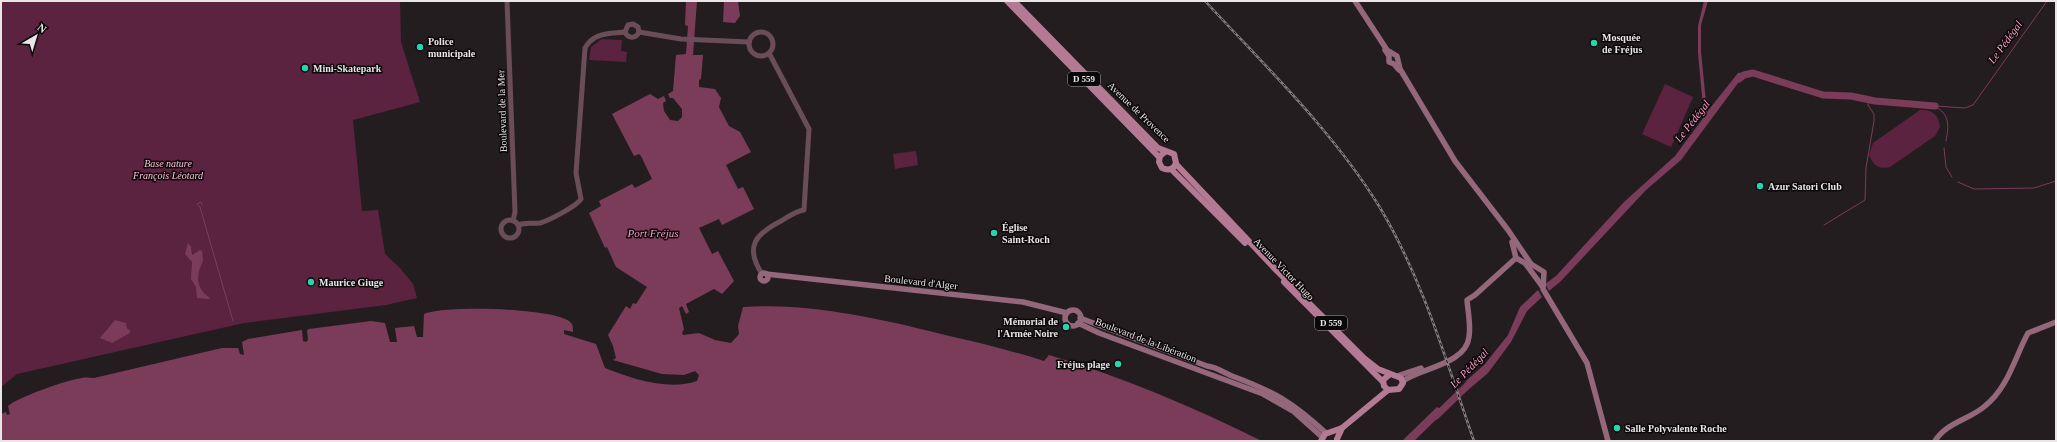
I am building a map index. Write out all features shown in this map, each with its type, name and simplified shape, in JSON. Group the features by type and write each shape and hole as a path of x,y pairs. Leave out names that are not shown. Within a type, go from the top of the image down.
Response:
{"main road":[{"name":"Avenue de Provence","path":"1007,1 1159,158"},
{"name":"Avenue de Provence","path":"1014,1 1158,148 1166,152"},
{"path":"1354,1 1390,55 1389,62 1396,63"},
{"path":"1390,55 1397,56 1396,63 1423,108 1448,155 1504,230 1540,282 1587,363 1608,441"},
{"path":"1166,152 1174,154 1176,158 1174,167 1162,168 1159,164 1159,158 1166,152"},
{"name":"Avenue Victor Hugo","path":"1174,167 1364,358 1378,369 1397,376"},
{"name":"Avenue Victor Hugo","path":"1174,167 1385,386"},
{"path":"1520,255 1538,270 1543,270 1545,273 1540,282"},
{"path":"1385,386 1399,389 1402,381 1450,360 1464,351 1469,340 1466,300 1475,295 1520,255"},
{"path":"1538,270 1540,282"},
{"name":"Boulevard d'Alger","path":"767,275 1002,300 1032,304 1067,313"},
{"path":"1072,310 1076,311 1079,321 1072,325 1067,322 1065,317 1067,313 1072,310"},
{"name":"Boulevard de la Libération","path":"1079,321 1211,366"},
{"name":"Boulevard de la Libération","path":"1079,321 1099,333 1254,390 1275,400 1301,417 1325,436"},
{"path":"1935,441 1951,425 1978,411 1991,400 2011,371 2028,333 2056,322"},
{"path":"1402,381 1397,376 1442,361 1450,360"},
{"path":"1218,369 1218,373 1212,375 1208,370 1211,366 1215,366 1218,369 1278,394 1304,412 1325,436 1337,440 1342,428"},
{"path":"1325,436 1342,428 1377,397 1385,386 1385,378 1389,374"}],"street":[{"name":"Boulevard de la Mer","path":"507,1 515,212 513,221"},
{"path":"625,32 628,25 632,24 638,27 639,32"},
{"path":"762,31 767,33 773,40 772,50 769,53 760,56 755,55 749,47 748,42 755,33 762,31"},
{"path":"518,225 526,222 540,223 576,204 581,199 576,173 585,48 592,38 597,35 625,32"},
{"path":"625,32 628,36 632,37 636,36 639,32"},
{"path":"639,32 681,39 748,42"},
{"path":"767,275 754,255 753,247 755,241 766,229 802,210 809,129 769,53"},
{"path":"507,221 513,221 518,225 518,230 515,236 510,238 504,235 501,230 503,223 507,221"}],"green space":[{"name":"Base nature François Léotard","path":"1,1 400,1 401,42 420,102 353,120 362,211 378,210 385,254 400,268 413,284 417,298 386,305 244,323 17,374 1,387"},
{"path":"602,39 622,40 621,51 627,52 626,62 589,60 591,47"},
{"path":"1665,84 1693,97 1671,147 1642,134"},
{"path":"1920,110 1931,112 1938,119 1940,127 1935,136 1890,167 1883,168 1872,162 1869,155 1873,143"},
{"path":"916,151 918,165 895,169 893,154"}],"water":[{"name":"Port Fréjus","path":"686,1 697,1 693,55 703,55 699,87 715,89 721,98 719,107 729,126 740,132 751,152 726,165 738,189 743,187 754,209 722,225 719,219 699,228 712,254 718,251 734,281 722,294 714,289 686,304 689,312 686,314 682,306 679,308 684,329 682,333 683,335 699,333 715,340 731,343 739,334 738,326 743,307 793,307 868,317 980,343 1044,361 1049,355 1131,383 1210,416 1262,441 1,441 1,414 6,412 7,415 10,414 8,406 21,398 43,389 75,379 94,378 222,348 238,348 240,354 244,355 242,342 248,339 302,330 303,341 306,342 308,340 307,330 309,329 371,321 385,323 390,342 397,342 395,328 414,326 417,337 423,337 424,314 453,309 498,309 542,313 558,317 571,323 573,332 564,330 564,334 596,344 605,368 639,380 663,384 675,385 697,381 699,375 695,371 684,375 662,374 613,360 616,358 608,335 626,306 630,309 633,303 636,304 647,287 616,267 607,247 605,248 589,213 601,206 599,201 632,184 635,188 652,179 641,156 639,154 634,156 612,114 650,94 658,99 664,96 666,101 663,103 664,111 670,120 678,121 682,117 682,109 673,98 670,98 668,94 673,91 676,55 686,54 688,26 685,25"},
{"path":"704,1 738,1 740,16 735,23 723,22 724,2"},
{"path":"1704,1 1708,1 1701,25 1701,52 1707,112 1738,73 1745,72 1746,76 1741,79 1681,160 1646,190 1560,282 1549,291 1545,284 1556,276 1624,202 1675,156 1704,117 1698,53 1698,26"},
{"path":"188,243 191,247 192,255 200,250 202,251 203,261 199,271 198,281 199,286 210,298 208,299 197,298 196,287 191,279 192,262 185,254"},
{"path":"1538,290 1542,297 1527,311 1511,342 1488,373 1461,396 1459,391 1467,380 1485,364 1508,335 1520,307"},
{"path":"115,320 126,323 127,329 130,330 130,333 112,343 100,338"},
{"path":"1437,407 1445,411 1414,441 1402,441"}],"waterway":[{"name":"Le Pédégal","path":"1935,106 1965,108 1973,105 2047,1"},
{"name":"Le Pédégal","path":"1739,79 1744,75 1753,73 1823,95 1851,96 1875,101 1935,106"},
{"path":"1824,225 1865,200 1866,168 1874,121 1874,114 1868,105 1869,100"},
{"path":"1935,106 1940,109 1946,117 1948,125 1946,141"},
{"path":"1944,148 1946,167 1952,177"},
{"path":"1958,182 1974,189 2034,188 2056,181"},
{"path":"202,205 201,202 197,204 200,207 233,321"},
{"name":"Le Pédégal","path":"1436,416 1466,387"}],"railway":[{"path":"1205,1 1297,99 1340,151 1379,206 1395,234 1421,291 1474,441"}],"place":[{"name":"Mosquée de Fréjus","path":"1594,43"},
{"name":"Police municipale","path":"420,47"},
{"name":"Mini-Skatepark","path":"305,68"},
{"name":"Azur Satori Club","path":"1760,186"},
{"name":"Église Saint-Roch","path":"994,233"},
{"name":"Maurice Giuge","path":"311,282"},
{"name":"Mémorial de l'Armée Noire","path":"1066,327"},
{"name":"Fréjus plage","path":"1118,364"},
{"name":"Salle Polyvalente Roche","path":"1617,428"}]}
